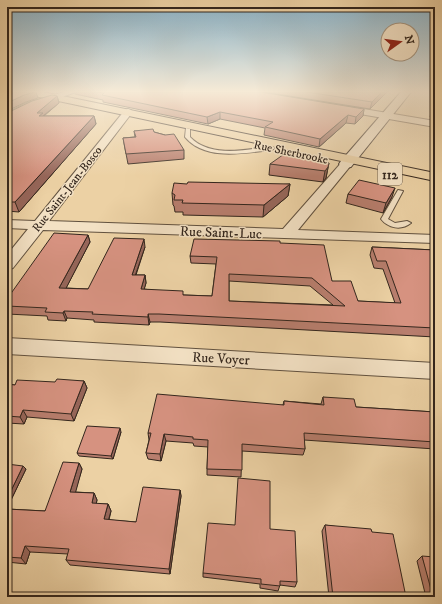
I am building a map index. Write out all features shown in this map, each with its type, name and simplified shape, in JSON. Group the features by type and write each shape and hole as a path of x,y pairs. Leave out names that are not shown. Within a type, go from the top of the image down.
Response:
{"main road":[{"name":"Rue Sherbrooke","path":"152,120 272,148 435,177"},
{"name":"Rue Sherbrooke","path":"155,120 348,162 435,184"}],"street":[{"name":"Rue Saint-Jean-Bosco","path":"7,265 121,120"},
{"path":"287,234 383,120"},
{"path":"412,120 435,124"},
{"name":"Rue Saint-Luc","path":"7,224 435,239"},
{"name":"Rue Voyer","path":"7,346 435,371"}],"lane":[{"path":"400,191 384,219 388,223 396,226 407,223"}],"building":[{"path":"7,120 90,120 15,202 7,202"},
{"path":"263,120 342,120 320,139 265,127 273,122"},
{"path":"153,129 154,132 165,135 174,134 184,150 126,154 123,138 136,137 134,131"},
{"path":"287,152 329,163 328,167 325,171 270,164"},
{"path":"359,180 395,188 386,203 348,194"},
{"path":"188,182 290,184 264,205 182,203 183,200 174,200 175,195 172,193 174,183 187,184"},
{"path":"54,233 88,235 59,288 88,289 114,238 144,239 132,275 145,275 141,289 183,291 183,295 212,296 217,257 190,256 194,239 280,241 280,243 324,245 332,281 351,281 358,301 401,303 386,261 377,261 372,247 435,250 435,328 159,314 148,314 148,317 92,314 93,312 45,312 47,308 7,306 7,299","holes":["229,274 312,278 345,306 229,301"]},
{"path":"57,379 84,381 71,414 23,410 20,417 7,416 7,384 15,385 17,380 55,382"},
{"path":"157,394 284,405 284,401 324,405 323,397 354,399 356,407 435,412 435,442 304,433 305,449 242,444 242,470 207,469 208,440 164,434 160,454 146,453 151,433 148,433"},
{"path":"87,426 120,428 111,456 77,453"},
{"path":"63,462 79,463 70,492 94,493 92,503 108,504 104,519 136,522 143,487 180,490 169,569 66,560 69,549 25,546 21,558 7,557 7,509 45,511"},
{"path":"7,464 23,466 8,497 7,497"},
{"path":"238,478 270,481 270,529 295,531 297,582 280,581 280,586 261,584 261,579 203,573 208,523 235,525"},
{"path":"325,525 371,529 372,532 393,534 406,597 333,597"},
{"path":"422,556 435,557 435,597 433,597"}]}
